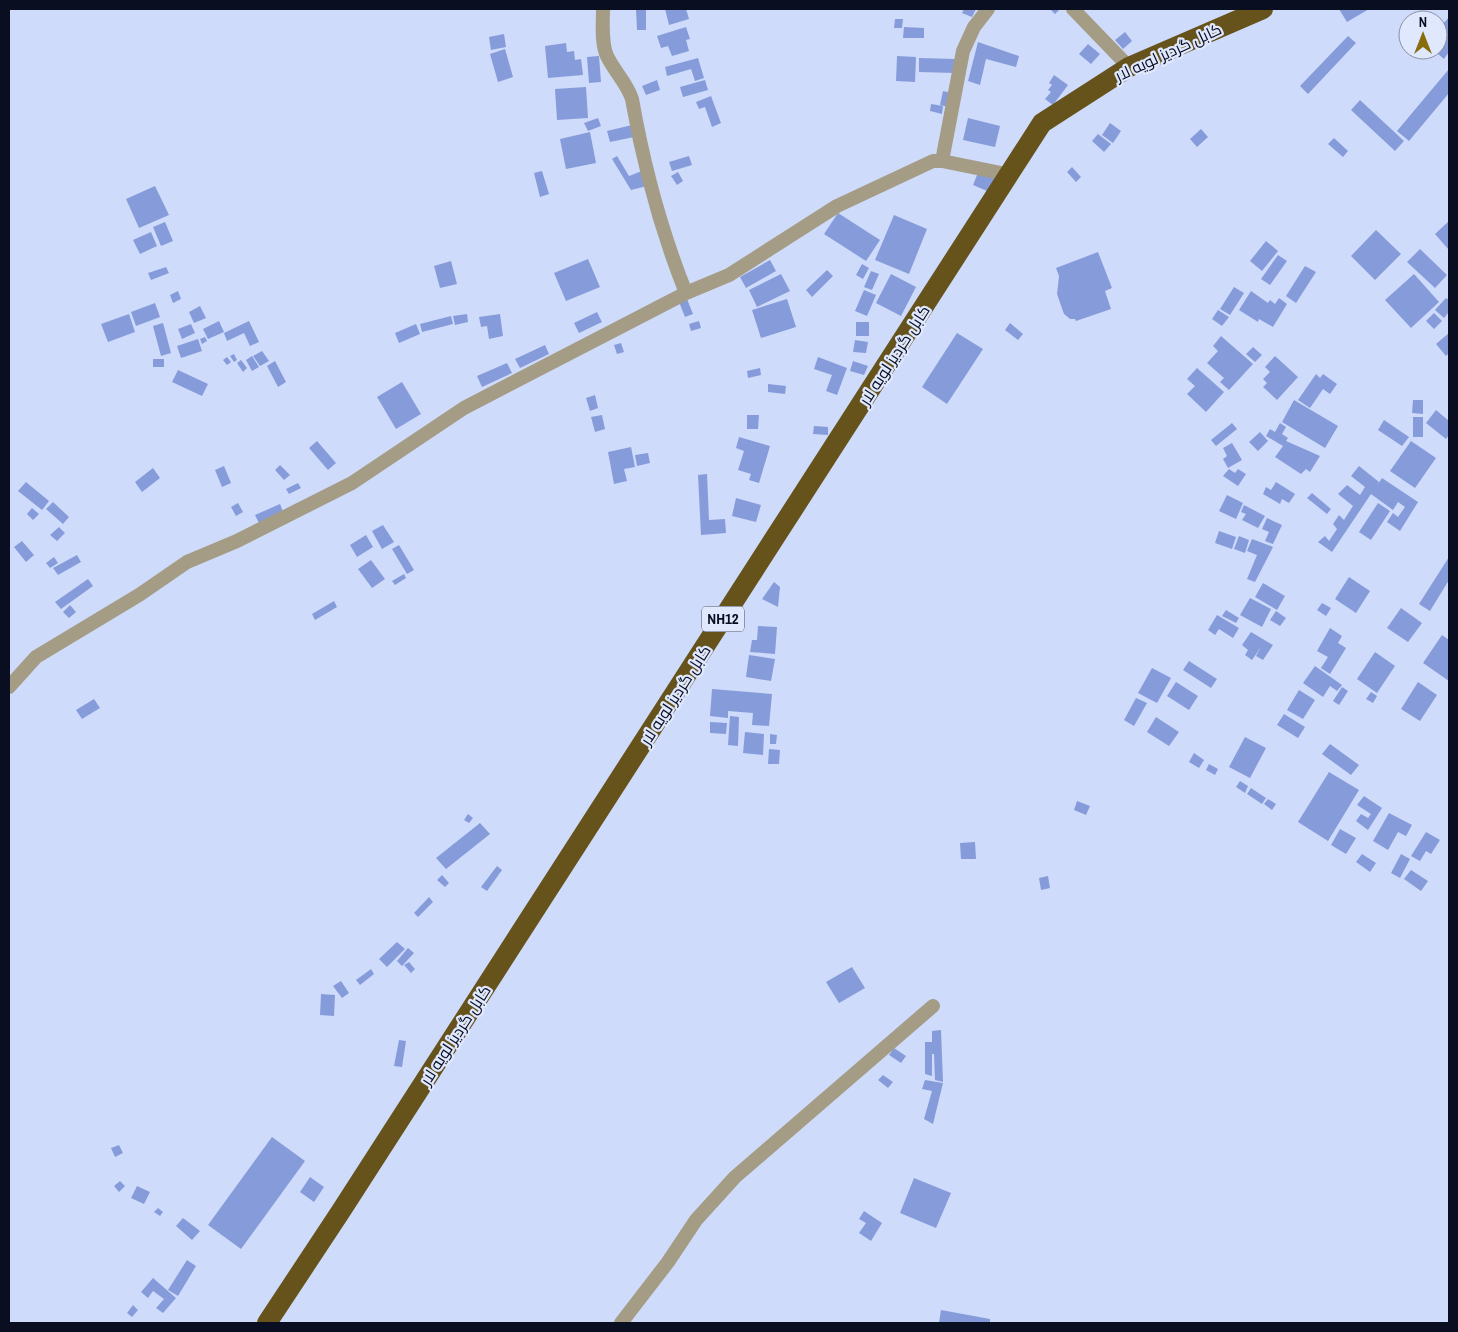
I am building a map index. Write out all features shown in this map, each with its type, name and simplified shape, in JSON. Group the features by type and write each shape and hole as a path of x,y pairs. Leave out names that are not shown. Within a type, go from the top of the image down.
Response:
{"highway":[{"name":"کابل گردیز لویه لار","path":"267,1323 1011,175 1042,124 1129,67 1263,9"}],"street":[{"path":"602,9 605,49 632,99 645,167 664,236 686,292"},
{"path":"942,161 963,51 974,28 988,9"},
{"path":"1073,9 1129,67"},
{"path":"9,687 36,657 139,595 186,562 237,541 352,483 464,408 686,292 730,275 837,206 933,162 942,161 1011,175"},
{"path":"621,1323 668,1262 696,1220 735,1177 934,1006"}],"building":[{"path":"636,9 646,9 646,30 637,30"},
{"path":"665,9 686,9 689,19 669,25"},
{"path":"964,9 976,9 972,17 962,13"},
{"path":"1050,9 1060,9 1055,14"},
{"path":"1339,9 1369,9 1347,22"},
{"path":"1449,17 1448,53 1448,18"},
{"path":"895,19 903,19 902,28 894,28"},
{"path":"686,27 690,39 686,40 689,51 672,56 668,46 661,48 657,36"},
{"path":"904,27 924,28 924,38 903,38"},
{"path":"1125,32 1132,41 1123,49 1115,40"},
{"path":"504,34 506,47 491,50 489,37"},
{"path":"1348,36 1356,43 1308,94 1300,86"},
{"path":"978,42 1019,56 1016,67 986,59 980,85 968,81"},
{"path":"566,43 567,52 574,51 575,60 581,59 583,75 548,78 545,46"},
{"path":"1088,44 1100,54 1091,64 1079,54"},
{"path":"505,49 513,77 498,82 490,54"},
{"path":"599,56 601,82 589,83 587,57"},
{"path":"897,56 916,57 915,82 896,81"},
{"path":"698,58 704,78 695,81 691,69 667,76 665,67"},
{"path":"919,58 956,59 955,73 919,72"},
{"path":"1449,69 1449,93 1409,141 1397,131"},
{"path":"1054,75 1068,85 1053,105 1045,99 1051,92 1048,90 1052,85 1049,83"},
{"path":"657,80 660,90 646,95 642,86"},
{"path":"705,80 708,90 683,97 680,87"},
{"path":"586,87 588,118 557,120 555,89"},
{"path":"943,91 952,93 949,107 940,105"},
{"path":"711,96 721,123 712,127 705,107 699,109 696,102"},
{"path":"1360,100 1404,141 1395,151 1351,110"},
{"path":"931,104 943,106 942,114 930,111"},
{"path":"598,118 601,126 588,131 584,123"},
{"path":"968,118 1000,126 995,147 963,140"},
{"path":"1110,123 1121,131 1113,143 1102,135"},
{"path":"632,125 634,137 610,142 607,131"},
{"path":"1201,129 1208,137 1197,147 1190,139"},
{"path":"590,132 596,163 566,169 560,139"},
{"path":"1098,134 1111,144 1104,152 1092,141"},
{"path":"1334,138 1348,151 1343,157 1328,144"},
{"path":"617,156 629,176 642,171 647,186 631,190 612,159"},
{"path":"689,156 692,165 672,171 669,162"},
{"path":"1072,167 1081,177 1076,182 1067,172"},
{"path":"979,170 1000,178 994,194 973,185"},
{"path":"542,171 549,194 540,197 534,173"},
{"path":"678,172 683,181 677,185 671,176"},
{"path":"155,186 169,215 139,228 126,199"},
{"path":"838,213 880,240 866,261 824,234"},
{"path":"894,215 927,229 909,274 875,260"},
{"path":"1449,221 1449,250 1435,234"},
{"path":"165,222 173,241 161,246 153,227"},
{"path":"1376,230 1401,254 1375,280 1351,256"},
{"path":"151,232 157,246 140,254 133,240"},
{"path":"1266,241 1278,251 1262,271 1250,261"},
{"path":"1420,249 1447,275 1435,288 1407,262"},
{"path":"1098,252 1112,288 1105,291 1111,309 1076,321 1075,319 1070,319 1064,314 1057,294 1059,276 1056,268"},
{"path":"1278,255 1287,261 1270,285 1261,279"},
{"path":"588,259 600,287 566,301 554,273"},
{"path":"770,260 776,271 746,288 740,277"},
{"path":"451,261 457,284 440,288 434,266"},
{"path":"862,264 869,268 863,279 856,275"},
{"path":"1305,266 1316,272 1296,303 1286,296"},
{"path":"166,267 169,273 151,280 148,273"},
{"path":"827,270 833,276 812,297 806,290"},
{"path":"871,271 879,274 872,290 864,287"},
{"path":"781,274 790,291 757,307 749,290"},
{"path":"891,274 916,287 901,316 876,303"},
{"path":"1414,274 1439,302 1411,328 1385,300"},
{"path":"1234,287 1244,293 1230,315 1220,309"},
{"path":"864,290 876,295 867,316 855,311"},
{"path":"178,291 181,299 173,303 170,295"},
{"path":"1251,291 1268,303 1270,300 1275,304 1279,298 1287,304 1273,327 1259,319 1258,322 1239,310"},
{"path":"1446,298 1449,300 1449,312 1444,318 1435,310"},
{"path":"687,299 693,314 685,317 679,302"},
{"path":"787,299 796,327 761,338 752,310"},
{"path":"155,303 160,317 136,326 131,312"},
{"path":"200,306 206,318 194,323 189,312"},
{"path":"1218,310 1229,317 1222,326 1212,319"},
{"path":"597,312 602,322 579,333 574,323"},
{"path":"1434,313 1442,321 1434,329 1426,321"},
{"path":"129,314 135,332 108,342 101,324"},
{"path":"467,314 468,322 455,325 453,316"},
{"path":"500,314 503,336 489,339 487,326 481,327 479,317"},
{"path":"451,316 453,324 422,332 420,324"},
{"path":"219,321 224,332 208,339 203,329"},
{"path":"249,321 259,342 250,346 244,333 227,341 224,333"},
{"path":"699,321 701,328 691,331 689,324"},
{"path":"856,322 869,322 869,336 856,336"},
{"path":"163,323 171,353 161,356 153,326"},
{"path":"1010,323 1023,334 1018,340 1005,330"},
{"path":"191,324 195,333 182,339 178,329"},
{"path":"416,324 420,334 399,343 395,333"},
{"path":"957,333 983,349 947,404 922,387"},
{"path":"1449,333 1449,353 1446,356 1436,344"},
{"path":"1221,336 1253,364 1229,390 1220,382 1224,378 1207,363 1218,351 1213,346"},
{"path":"205,337 207,341 202,344 200,339"},
{"path":"198,339 202,351 181,358 177,346"},
{"path":"855,340 868,342 866,353 853,352"},
{"path":"621,343 624,352 617,354 614,345"},
{"path":"545,345 549,354 520,368 515,359"},
{"path":"1253,347 1262,355 1255,362 1246,354"},
{"path":"262,351 269,361 260,366 253,356"},
{"path":"234,354 237,360 234,362 230,356"},
{"path":"252,356 259,367 252,371 246,360"},
{"path":"1275,356 1298,377 1277,400 1263,387 1267,383 1263,379 1270,372 1265,367"},
{"path":"227,357 231,362 227,365 223,360"},
{"path":"818,357 847,368 837,395 826,391 832,375 814,369"},
{"path":"153,359 164,359 164,367 153,367"},
{"path":"241,360 247,368 243,372 237,363"},
{"path":"275,361 286,382 278,387 267,366"},
{"path":"853,361 868,366 864,375 850,371"},
{"path":"507,363 512,373 482,387 477,376"},
{"path":"760,368 761,375 748,378 747,371"},
{"path":"1197,368 1224,392 1206,412 1187,394 1195,386 1187,379"},
{"path":"178,370 208,384 202,396 172,382"},
{"path":"1316,374 1320,378 1323,374 1337,384 1330,394 1323,389 1310,408 1298,400"},
{"path":"402,382 421,414 396,429 377,397"},
{"path":"768,384 786,386 785,394 768,392"},
{"path":"595,395 598,408 590,411 586,398"},
{"path":"1294,400 1338,426 1325,448 1282,422"},
{"path":"1413,400 1423,400 1423,414 1412,413"},
{"path":"1436,410 1449,421 1449,435 1446,439 1426,423"},
{"path":"602,415 605,429 595,432 591,417"},
{"path":"747,415 759,415 758,429 747,429"},
{"path":"1413,417 1423,417 1423,437 1413,437"},
{"path":"1384,420 1409,437 1402,446 1378,430"},
{"path":"1232,423 1237,429 1216,446 1211,440"},
{"path":"1280,423 1286,427 1282,434 1288,438 1286,441 1320,456 1310,472 1306,469 1301,474 1275,457 1283,446 1266,436 1270,429 1275,432"},
{"path":"814,426 828,427 828,435 813,434"},
{"path":"1260,432 1268,441 1258,451 1249,442"},
{"path":"739,437 770,446 759,483 749,480 751,474 738,470 744,451 736,448"},
{"path":"317,441 336,463 328,470 309,448"},
{"path":"1411,441 1436,458 1415,488 1390,471"},
{"path":"1232,443 1242,460 1228,468 1223,459 1227,456 1223,448"},
{"path":"631,447 635,467 624,469 627,481 614,484 608,452"},
{"path":"648,453 650,463 637,466 635,455"},
{"path":"280,465 290,475 284,480 275,470"},
{"path":"224,466 231,483 222,487 215,470"},
{"path":"1359,466 1379,482 1376,487 1382,478 1418,502 1400,531 1387,522 1393,513 1398,517 1405,507 1398,502 1393,510 1371,494 1332,552 1318,542 1325,536 1329,541 1337,529 1333,524 1339,515 1344,520 1353,506 1338,494 1347,485 1360,495 1365,487 1351,476"},
{"path":"153,468 160,478 142,492 135,482"},
{"path":"1229,469 1235,473 1238,469 1246,474 1238,486 1223,476"},
{"path":"707,474 709,520 725,519 726,533 701,535 698,475"},
{"path":"26,482 49,501 42,510 18,491"},
{"path":"1276,482 1295,494 1289,503 1282,499 1280,504 1263,494 1266,487 1271,490"},
{"path":"298,483 301,488 289,494 286,489"},
{"path":"1312,493 1331,509 1327,514 1307,498"},
{"path":"1227,495 1243,503 1236,519 1219,511"},
{"path":"736,498 761,505 756,522 732,516"},
{"path":"53,502 69,517 63,524 46,509"},
{"path":"238,503 243,512 236,516 231,507"},
{"path":"1378,503 1390,511 1371,540 1359,532"},
{"path":"280,504 284,514 260,525 255,515"},
{"path":"1244,505 1265,516 1258,528 1242,520 1246,514 1241,512"},
{"path":"32,508 39,514 33,520 27,514"},
{"path":"1267,518 1282,525 1273,544 1265,541 1269,532 1262,529"},
{"path":"383,525 394,542 382,549 372,531"},
{"path":"59,527 65,533 57,541 50,535"},
{"path":"1219,531 1236,537 1232,549 1215,543"},
{"path":"366,535 373,547 357,557 350,545"},
{"path":"1239,536 1249,540 1245,553 1234,549"},
{"path":"1252,539 1273,547 1255,582 1247,579 1257,555 1247,551"},
{"path":"22,541 34,555 26,562 14,547"},
{"path":"399,545 414,570 407,574 392,549"},
{"path":"77,555 81,562 58,575 53,568"},
{"path":"54,557 58,563 50,568 46,563"},
{"path":"1449,557 1449,580 1430,611 1419,604"},
{"path":"371,560 385,579 372,588 358,569"},
{"path":"404,574 406,578 395,585 392,581"},
{"path":"1349,577 1370,591 1356,613 1335,599"},
{"path":"88,579 93,586 61,609 55,602"},
{"path":"774,582 780,587 778,607 762,599"},
{"path":"1263,583 1285,596 1277,610 1255,597"},
{"path":"1250,598 1271,609 1262,627 1240,615"},
{"path":"334,601 337,607 315,620 312,614"},
{"path":"1322,603 1331,608 1326,616 1317,610"},
{"path":"70,605 76,612 69,618 63,612"},
{"path":"1401,608 1422,623 1408,642 1387,628"},
{"path":"1226,610 1239,618 1236,623 1222,616"},
{"path":"1276,611 1286,618 1280,626 1270,620"},
{"path":"1217,615 1239,628 1233,638 1219,629 1215,635 1208,630"},
{"path":"758,626 777,627 775,654 750,652 752,640 757,640"},
{"path":"1330,628 1342,636 1338,643 1346,648 1330,674 1321,668 1328,657 1317,651"},
{"path":"1251,632 1273,645 1263,660 1256,656 1261,647 1252,660 1245,655 1248,650 1242,645"},
{"path":"1442,635 1449,640 1449,681 1423,663"},
{"path":"1375,652 1395,666 1377,693 1357,679"},
{"path":"749,655 775,659 771,681 746,677"},
{"path":"1189,661 1217,679 1211,688 1183,670"},
{"path":"1315,666 1342,685 1337,691 1330,686 1323,697 1303,683"},
{"path":"1152,668 1171,678 1157,703 1138,693"},
{"path":"1176,682 1198,696 1189,710 1167,696"},
{"path":"1418,682 1437,695 1420,721 1401,709"},
{"path":"1342,687 1348,691 1339,705 1333,701"},
{"path":"712,689 772,694 769,726 752,725 753,713 728,711 728,718 710,716"},
{"path":"1299,690 1315,700 1303,719 1287,710"},
{"path":"1371,692 1377,696 1373,703 1366,699"},
{"path":"1136,698 1147,703 1134,726 1124,720"},
{"path":"94,699 100,708 82,719 76,710"},
{"path":"1284,714 1305,727 1298,738 1277,725"},
{"path":"730,716 739,717 738,746 728,745"},
{"path":"1156,717 1179,732 1169,746 1147,732"},
{"path":"710,722 727,723 726,734 710,733"},
{"path":"745,732 764,734 763,755 743,753"},
{"path":"770,734 777,735 776,744 770,744"},
{"path":"1245,737 1266,748 1250,778 1229,767"},
{"path":"1330,744 1359,765 1351,775 1322,754"},
{"path":"769,749 780,750 779,764 768,764"},
{"path":"1194,753 1204,760 1199,768 1189,762"},
{"path":"1209,764 1218,769 1215,775 1206,770"},
{"path":"1329,772 1359,790 1328,841 1298,822"},
{"path":"1240,781 1248,786 1245,793 1236,787"},
{"path":"1251,788 1266,798 1262,804 1247,794"},
{"path":"1364,796 1382,808 1368,830 1356,821 1361,814 1368,818 1371,814 1357,805"},
{"path":"1268,799 1276,804 1272,810 1264,804"},
{"path":"1077,801 1090,806 1086,815 1074,810"},
{"path":"1389,813 1412,825 1406,836 1398,832 1388,850 1373,841"},
{"path":"468,814 473,818 469,823 464,820"},
{"path":"480,823 490,834 446,869 436,858"},
{"path":"1340,829 1356,838 1346,854 1331,845"},
{"path":"1426,832 1440,840 1431,854 1426,851 1420,861 1411,856"},
{"path":"975,842 976,859 961,859 960,843"},
{"path":"1362,854 1376,863 1370,872 1356,862"},
{"path":"1401,854 1410,859 1400,878 1391,873"},
{"path":"497,866 502,870 487,891 481,887"},
{"path":"1411,870 1428,881 1421,891 1404,879"},
{"path":"442,875 449,883 445,887 437,880"},
{"path":"1048,876 1050,888 1041,890 1039,878"},
{"path":"429,897 433,902 418,917 414,913"},
{"path":"397,942 405,949 387,967 379,959"},
{"path":"408,948 414,953 402,966 397,961"},
{"path":"409,962 415,969 411,973 404,965"},
{"path":"852,967 865,988 839,1003 826,982"},
{"path":"371,969 374,974 360,985 356,980"},
{"path":"341,981 349,993 342,998 333,986"},
{"path":"321,994 335,995 334,1016 320,1015"},
{"path":"941,1030 943,1082 935,1080 934,1054 932,1054 932,1076 925,1074 925,1042 932,1042 932,1031"},
{"path":"399,1040 406,1041 402,1067 394,1066"},
{"path":"894,1048 906,1056 901,1063 889,1055"},
{"path":"883,1075 893,1082 888,1088 878,1080"},
{"path":"925,1080 943,1083 933,1124 924,1119 932,1091 922,1089"},
{"path":"272,1137 305,1161 241,1249 208,1225"},
{"path":"119,1145 123,1153 115,1157 111,1148"},
{"path":"310,1177 324,1187 314,1202 300,1192"},
{"path":"914,1178 951,1193 936,1228 900,1213"},
{"path":"120,1181 125,1186 119,1192 114,1186"},
{"path":"137,1186 150,1192 144,1204 131,1198"},
{"path":"158,1208 163,1212 160,1216 154,1212"},
{"path":"864,1211 882,1223 871,1241 859,1233 866,1223 859,1219"},
{"path":"183,1218 200,1231 192,1240 176,1226"},
{"path":"187,1260 196,1266 178,1296 168,1290"},
{"path":"153,1278 176,1298 163,1313 156,1308 164,1299 153,1291 148,1298 141,1292"},
{"path":"133,1305 138,1310 132,1317 127,1313"},
{"path":"941,1310 990,1319 990,1323 939,1323"}]}
